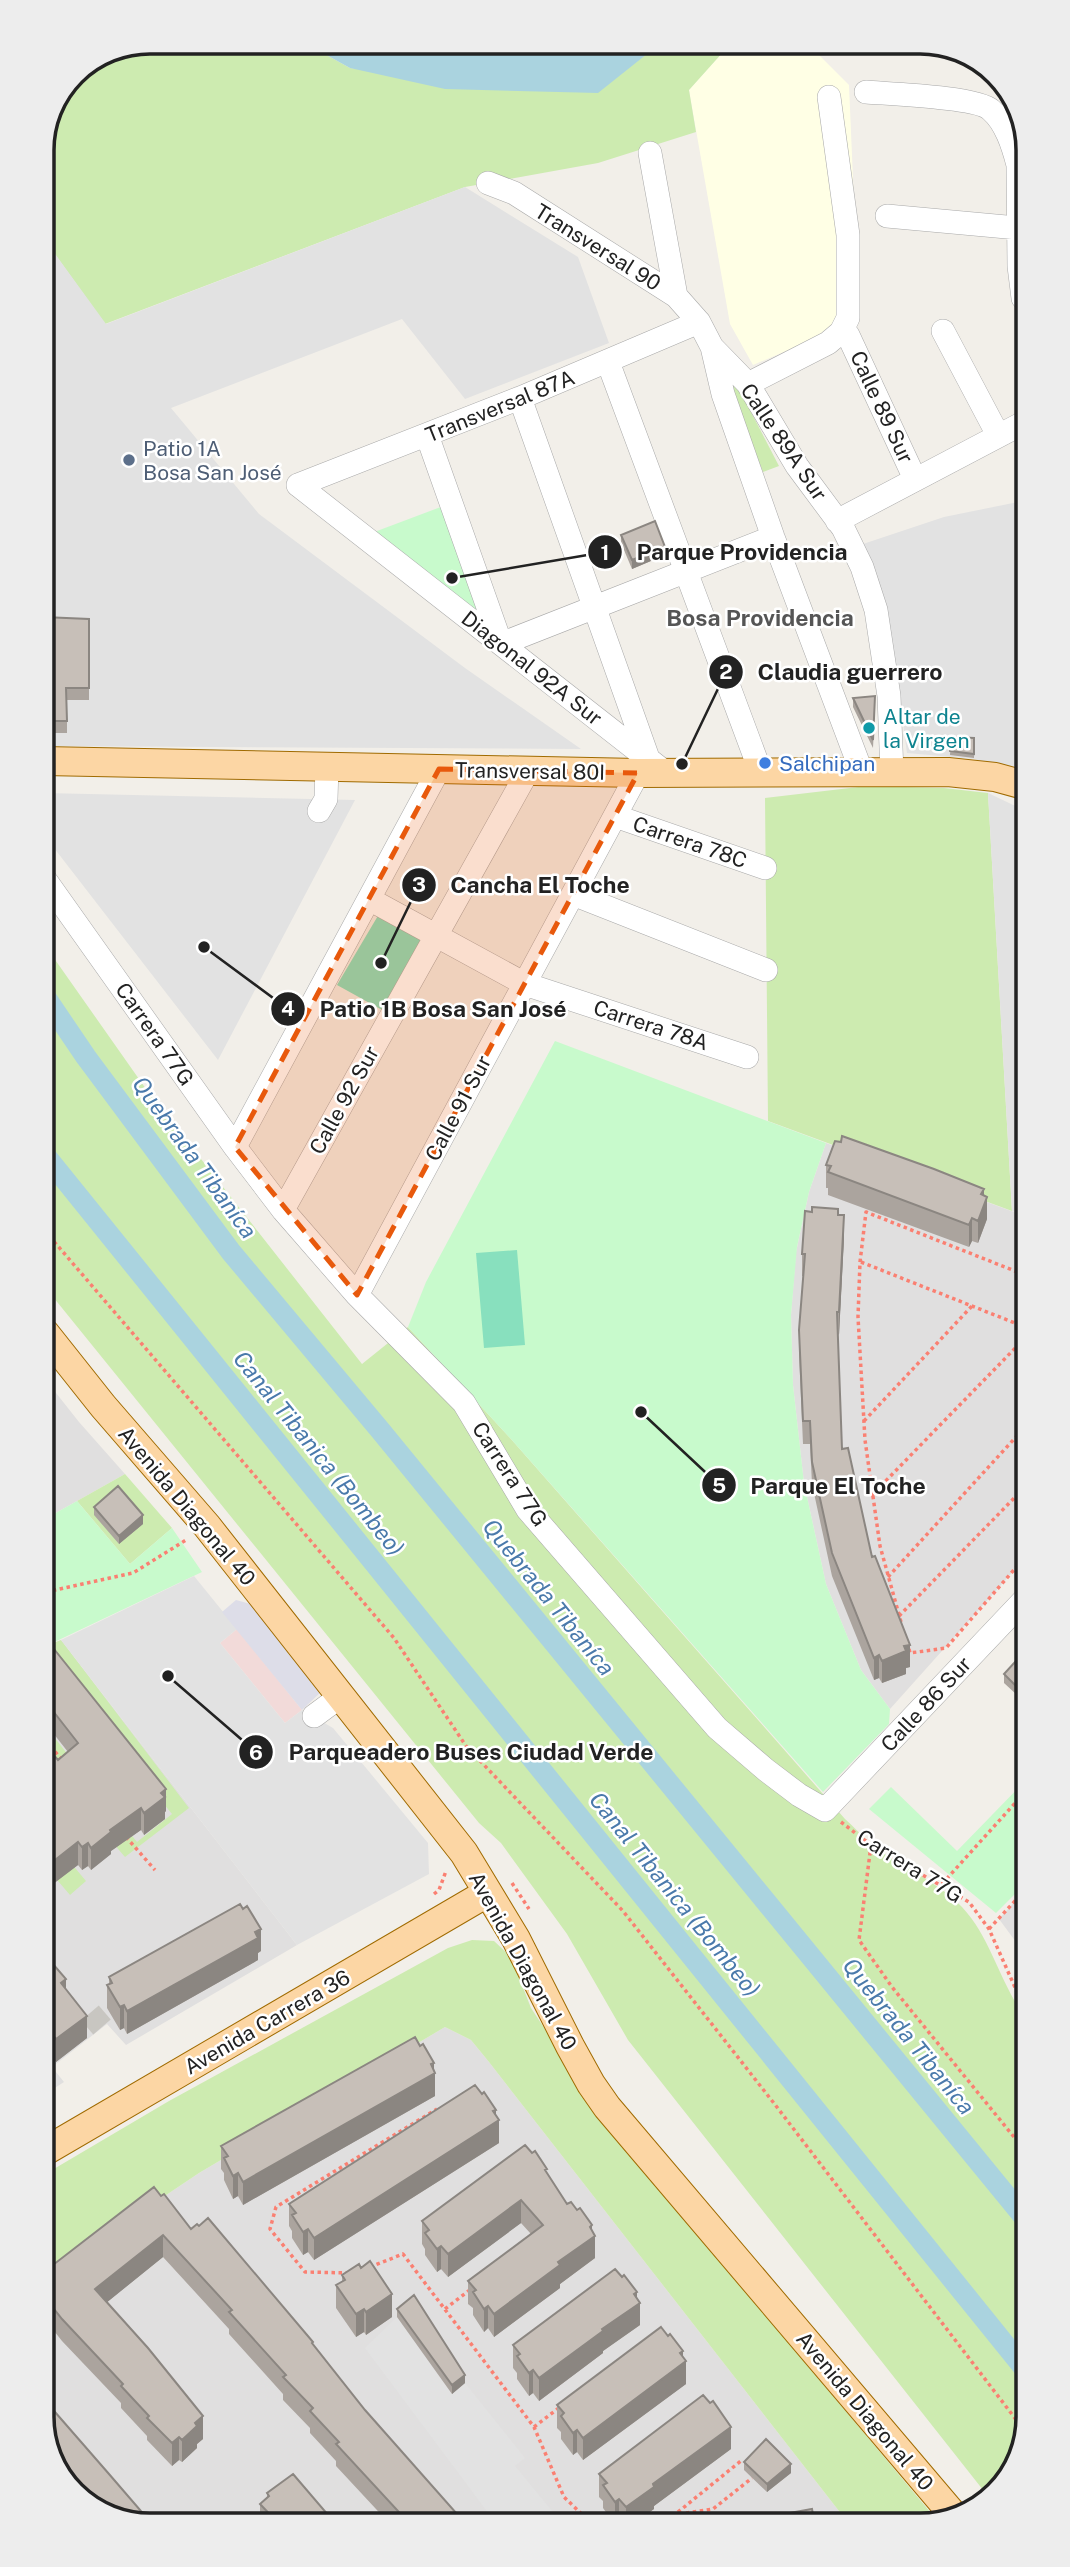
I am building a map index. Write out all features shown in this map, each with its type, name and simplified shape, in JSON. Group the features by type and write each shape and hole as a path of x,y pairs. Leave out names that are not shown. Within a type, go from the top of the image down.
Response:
{"main road":[{"name":"Transversal 80I","path":"54,761 327,767 436,762 528,771 651,769 761,773 964,773 1016,783"},
{"name":"Avenida Diagonal 40","path":"54,1344 103,1406 207,1526 464,1853 497,1885 516,1939 591,2084 607,2107 948,2509"},
{"name":"Avenida Carrera 36","path":"54,2146 497,1885"}],"street":[{"path":"866,92 984,105 999,120 1016,158"},
{"path":"748,384 828,344 841,332 848,318 848,235 829,97"},
{"path":"650,153 676,296"},
{"name":"Transversal 90","path":"488,183 514,193 549,228 676,296 699,322"},
{"path":"887,216 1016,228"},
{"name":"Calle 89A Sur","path":"699,322 712,347 748,384 797,466 837,521 862,567 876,610 889,696 892,773"},
{"name":"Transversal 87A","path":"298,485 520,398 699,322"},
{"path":"943,331 998,435"},
{"name":"Calle 89 Sur","path":"848,335 915,480"},
{"path":"712,347 723,394 773,537 862,773"},
{"path":"608,362 761,773"},
{"path":"520,398 651,769"},
{"path":"837,521 1016,426"},
{"path":"427,435 501,644 773,537"},
{"name":"Diagonal 92A Sur","path":"298,485 501,644 651,769"},
{"path":"235,1147 369,899 436,762"},
{"path":"319,811 326,800 327,767"},
{"name":"Calle 91 Sur","path":"357,1294 615,816 651,769"},
{"name":"Calle 92 Sur","path":"283,1210 528,771"},
{"name":"Carrera 78C","path":"615,816 765,868"},
{"name":"Carrera 77G","path":"54,892 235,1147 283,1210 357,1294 464,1403 528,1510 717,1728 766,1770 799,1795 825,1810"},
{"path":"573,894 766,970"},
{"name":"Carrera 78A","path":"369,899 525,984 747,1057"},
{"name":"Calle 86 Sur","path":"825,1810 1016,1609"},
{"path":"314,1716 341,1696"}],"path":[{"path":"903,1629 888,1578 871,1496 864,1420 858,1317 860,1262 866,1212 1016,1271"},
{"path":"54,1241 394,1638 466,1746 623,1911 1016,2419"},
{"path":"860,1262 1016,1323"},
{"path":"864,1420 972,1306"},
{"path":"871,1496 1016,1347"},
{"path":"888,1578 1016,1437"},
{"path":"899,1616 1016,1496"},
{"path":"54,1590 133,1573 207,1526"},
{"path":"906,1641 910,1653 946,1648 1016,1568"},
{"path":"54,1751 67,1767"},
{"path":"54,1761 60,1758"},
{"path":"942,1885 1016,1803"},
{"name":"Carrera 77G","path":"825,1810 870,1845 969,1902 989,1929 1016,1990"},
{"path":"123,1833 155,1870"},
{"path":"870,1845 859,1940 892,1987 1016,2139"},
{"path":"497,1885 521,1894 533,1918"},
{"path":"989,1929 1016,1900"},
{"path":"354,2274 304,2272 270,2229 276,2207 447,2103"},
{"path":"366,2269 403,2253 534,2427 564,2497 581,2513"},
{"path":"445,2309 477,2284"},
{"path":"534,2427 567,2402"},
{"path":"678,2513 742,2460"},
{"path":"684,2513 713,2509 752,2478"}],"highlighted area":[{"path":"439,769 638,773 357,1295 235,1147"}],"shaded area":[{"path":"721,54 818,54 849,85 859,320 753,365 730,324 689,90"},
{"name":"Patio 1A Bosa San José","path":"465,187 578,257 609,343 465,399 402,319 171,408 259,514 465,668 581,749 54,746 54,252 106,324"},
{"path":"1016,502 1016,770 974,759 907,753 890,627 863,544 944,517"},
{"path":"54,793 355,800 218,1060 54,848"},
{"path":"988,793 1016,806 1016,1213 1012,1211"},
{"path":"826,1143 1016,1213 1016,1568 890,1709 861,1670 826,1584 804,1483 793,1385 791,1315 796,1252 809,1192"},
{"path":"54,1390 79,1422 125,1474 54,1514"},
{"path":"194,1576 237,1629 220,1643 285,1723 302,1710 333,1728 428,1843 429,1874 297,1945 61,1640"},
{"path":"236,1600 258,1606 323,1690 302,1710 222,1612"},
{"path":"237,1629 302,1710 285,1723 220,1643"},
{"path":"61,1640 297,1945 126,2045 107,2024 54,2065 54,1643"},
{"path":"1016,1900 1016,1942 999,1919"},
{"path":"445,2027 471,2040 841,2513 144,2513 122,2509 68,2467 59,2448 54,2417 54,2270 199,2173"},
{"path":"54,2070 64,2082 54,2088"},
{"path":"397,2317 453,2393 465,2383 525,2458 515,2466 554,2513 488,2513 365,2348"}],"green space":[{"path":"150,54 325,54 350,68 597,92 646,54 721,54 689,90 696,132 598,163 465,187 105,324 54,253 54,144 70,97 82,82 97,70 114,62"},
{"path":"724,372 738,387 779,466 763,472"},
{"path":"446,505 491,622 369,534"},
{"path":"867,786 944,788 988,793 1012,1211 768,1121 765,798"},
{"path":"379,914 425,941 384,1011 337,985"},
{"path":"54,958 146,1089 362,1364 408,1327 511,1439 845,1819 872,1845 952,1898 981,1933 1016,2002 1016,2417 1011,2448 1003,2465 983,2489 628,2040 567,1934 501,1843 479,1823 54,1298"},
{"path":"555,1041 826,1143 809,1192 797,1247 791,1315 793,1385 804,1483 826,1584 861,1670 890,1709 889,1724 823,1792 511,1439 408,1327 426,1282"},
{"path":"517,1250 525,1345 484,1348 476,1253"},
{"path":"125,1474 172,1528 130,1564 77,1501"},
{"path":"77,1501 130,1564 172,1528 202,1572 54,1642 54,1514"},
{"path":"61,1640 189,1808 125,1857 54,1774 54,1737 137,1842 172,1814 54,1669 54,1643"},
{"path":"891,1787 957,1851 1016,1790 1016,1893 996,1913 869,1809"},
{"path":"54,1843 86,1881 70,1895 54,1876"},
{"path":"472,1940 494,1941 511,1957 531,2008 616,2137 930,2512 841,2513 489,2062 471,2040 445,2027 199,2173 54,2270 54,2169 169,2101 448,1948"}],"water":[{"path":"325,54 647,54 598,93 445,89 350,68"}],"building":[{"path":"655,521 665,547 632,560 621,535"},
{"path":"54,617 89,619 89,688 66,688 67,721 54,721"},
{"path":"875,696 873,740 853,698"},
{"path":"951,737 974,738 974,754 950,751"},
{"path":"842,1136 984,1189 981,1194 987,1197 978,1221 972,1218 969,1225 828,1172 831,1166 826,1165 835,1141 841,1142"},
{"path":"812,1207 838,1209 838,1215 844,1215 837,1312 842,1449 848,1448 872,1557 875,1556 910,1645 904,1646 906,1651 882,1661 879,1655 874,1658 832,1553 812,1462 810,1421 803,1421 799,1330 805,1254 802,1254 805,1211 812,1212"},
{"path":"118,1486 143,1515 119,1536 94,1507"},
{"path":"54,1649 166,1789 161,1793 165,1797 144,1813 141,1808 110,1830 111,1832 91,1848 88,1843 82,1847 78,1842 54,1861 54,1755 58,1760 78,1743 54,1712"},
{"path":"1016,1661 1016,1686 1004,1674"},
{"path":"240,1904 243,1909 247,1906 261,1929 255,1932 258,1938 127,2011 124,2005 120,2007 107,1985 112,1983 109,1977"},
{"path":"54,1965 66,1979 61,1983 87,2016 56,2039"},
{"path":"415,2037 420,2046 423,2044 434,2063 431,2064 435,2073 243,2182 238,2173 233,2176 224,2158 228,2156 221,2146"},
{"path":"475,2085 482,2094 484,2092 499,2120 314,2238 308,2229 303,2232 292,2215 296,2213 289,2204"},
{"path":"525,2145 532,2153 535,2151 567,2204 571,2202 577,2210 580,2208 592,2225 590,2227 595,2236 494,2314 488,2306 484,2309 473,2292 476,2290 468,2281 543,2225 521,2200 448,2254 441,2246 437,2249 425,2233 429,2230 422,2221"},
{"path":"154,2187 161,2196 164,2194 191,2229 208,2218 313,2342 365,2410 456,2513 400,2513 336,2444 339,2442 310,2411 313,2408 283,2377 286,2375 229,2312 232,2310 163,2235 95,2289 148,2348 203,2416 182,2440 179,2437 172,2443 147,2418 149,2416 121,2386 123,2384 54,2309 54,2264"},
{"path":"370,2261 392,2294 366,2312 364,2309 356,2314 336,2285 345,2280 342,2275 359,2264 361,2268"},
{"path":"615,2269 622,2277 624,2275 637,2292 634,2294 640,2303 539,2378 533,2370 529,2373 513,2345"},
{"path":"414,2295 465,2375 452,2385 397,2309"},
{"path":"661,2327 683,2351 680,2353 686,2361 583,2438 577,2430 573,2433 561,2416 564,2413 557,2405"},
{"path":"703,2395 710,2403 713,2401 731,2427 626,2507 619,2499 615,2502 603,2485 607,2483 599,2474"},
{"path":"54,2411 142,2513 108,2503 78,2480 59,2448"},
{"path":"766,2439 791,2464 767,2484 744,2462"},
{"path":"293,2474 326,2513 269,2513 260,2504 269,2496 267,2493"},
{"path":"812,2509 813,2513 790,2513"}],"waterway":[{"name":"Quebrada Tibaníca","path":"54,1010 231,1252 380,1430 1016,2207"},
{"name":"Canal Tibanica (Bombeo)","path":"54,1166 1016,2358"}],"tunnel":[{"path":"90,2013 102,2027"}],"place":[{"name":"Patio 1A Bosa San José","path":"129,460"},
{"name":"Parque Providencia","path":"452,578"},
{"name":"Altar de la Virgen","path":"869,728"},
{"name":"Salchipan","path":"765,763"},
{"name":"Claudia guerrero","path":"682,764"},
{"name":"Patio 1B Bosa San José","path":"204,947"},
{"name":"Cancha El Toche","path":"381,963"},
{"name":"Parque El Toche","path":"641,1412"},
{"name":"Parqueadero Buses Ciudad Verde","path":"168,1676"}],"district":[{"name":"Bosa Providencia","path":"760,617"}]}
